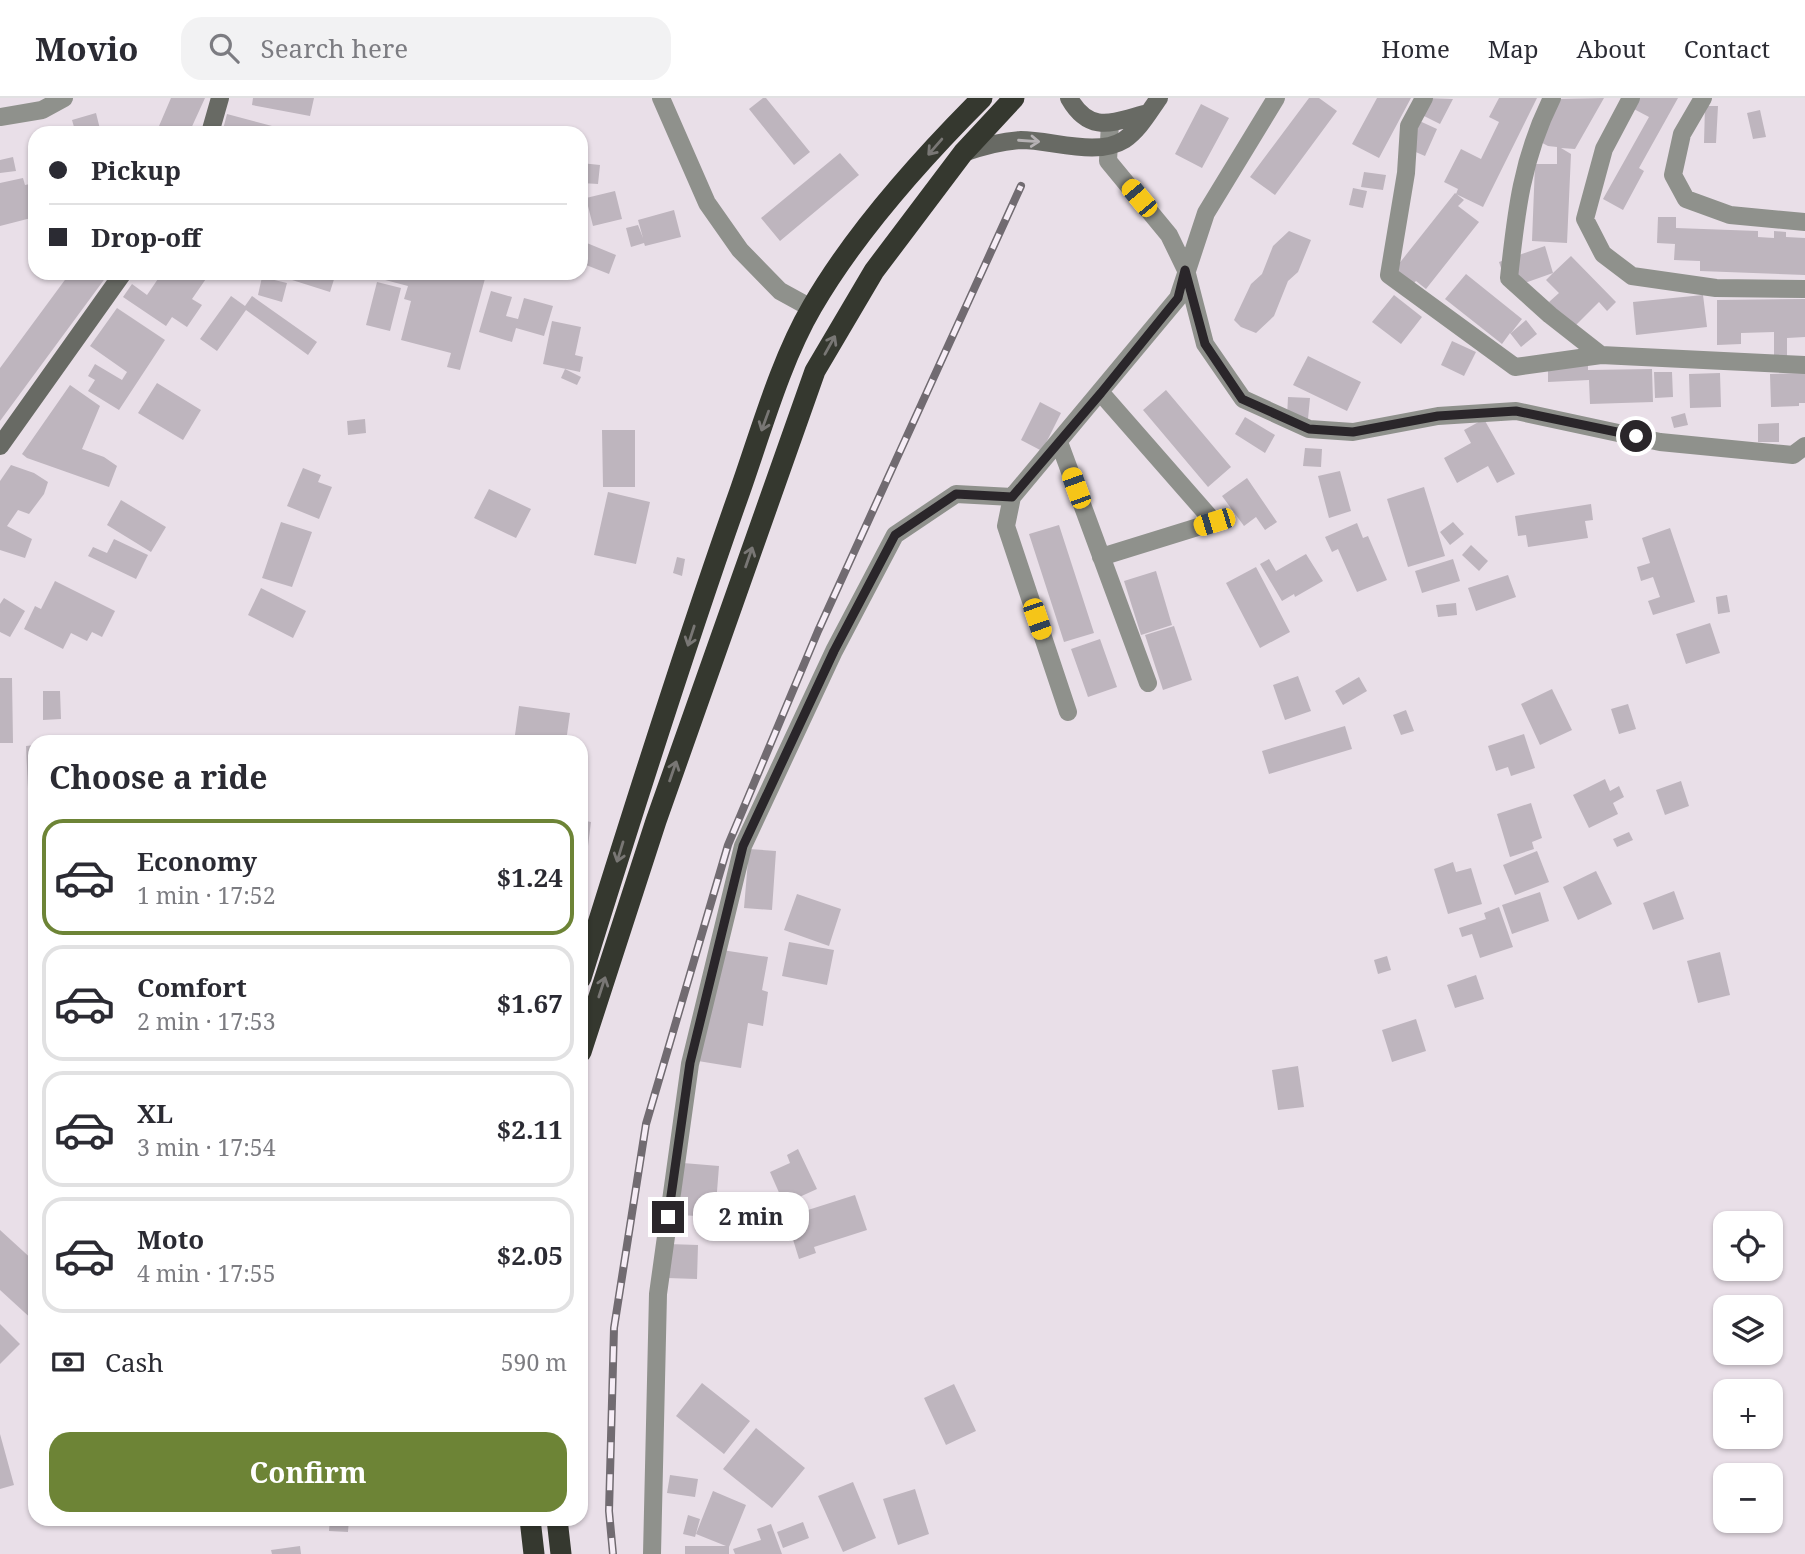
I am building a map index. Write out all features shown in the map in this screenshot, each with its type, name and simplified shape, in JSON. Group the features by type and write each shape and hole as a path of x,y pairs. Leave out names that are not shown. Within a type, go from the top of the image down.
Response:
{"highway":[{"path":"588,955 633,810 722,543 787,360 811,308 848,250 937,144 982,98"},
{"path":"588,1030 656,821 815,371 874,271 963,153 1014,98"},
{"path":"531,1526 534,1554"},
{"path":"558,1526 561,1554"}],"main road":[{"path":"212,126 220,98"},
{"path":"1069,98 1080,115 1100,124 1148,113"},
{"path":"963,153 994,142 1024,140 1072,146 1107,146 1126,138 1159,98"},
{"path":"1,442 118,280"}],"street":[{"path":"0,117 42,110 64,98"},
{"path":"661,98 707,203 740,250 780,291 811,308"},
{"path":"1068,712 1006,526 1012,497 1178,298 1185,270 1206,213 1276,98"},
{"path":"1424,98 1409,126 1406,173 1389,275 1515,367 1601,355 1805,365"},
{"path":"1552,98 1536,130 1516,206 1510,278 1550,315 1601,355"},
{"path":"1631,98 1604,149 1585,219 1604,254 1632,276 1716,288 1805,289"},
{"path":"1703,98 1682,134 1673,175 1686,199 1730,215 1805,222"},
{"path":"1110,123 1108,161 1169,235 1185,270 1205,344 1242,399 1309,429 1353,432 1438,416 1516,411 1660,442 1793,455 1805,446"},
{"path":"1101,393 1214,522 1101,556"},
{"path":"1059,442 1148,683"},
{"path":"653,1554 657,1294 690,1063 743,846 834,651 895,535 956,494 1012,497"}],"building":[{"path":"171,98 205,98 192,126 159,126"},
{"path":"253,98 314,98 310,116 252,105"},
{"path":"766,98 810,152 794,165 749,109"},
{"path":"1309,98 1319,98 1337,111 1275,195 1250,177"},
{"path":"1377,98 1411,98 1379,158 1352,144"},
{"path":"1426,98 1453,99 1440,124 1418,113"},
{"path":"1499,98 1537,98 1483,207 1456,194 1458,189 1444,182 1461,149 1481,159 1499,122 1489,117"},
{"path":"1604,98 1575,149 1561,148 1571,154 1567,243 1532,241 1535,164 1557,164 1557,147 1548,146 1533,138 1556,99"},
{"path":"1637,98 1678,98 1639,168 1644,171 1623,210 1603,199 1649,117 1632,108"},
{"path":"1201,104 1229,118 1202,168 1175,154"},
{"path":"1705,106 1718,106 1716,143 1704,143"},
{"path":"1760,110 1766,137 1753,139 1747,113"},
{"path":"96,113 99,126 74,126 72,120"},
{"path":"227,114 272,126 224,126"},
{"path":"1413,118 1437,129 1425,156 1411,150"},
{"path":"840,153 859,175 780,241 761,218"},
{"path":"13,157 16,171 0,173 0,160"},
{"path":"588,164 600,165 598,184 588,183"},
{"path":"1364,172 1386,175 1383,190 1361,187"},
{"path":"23,178 25,185 28,184 28,219 0,226 0,183"},
{"path":"1353,188 1367,191 1363,208 1349,205"},
{"path":"615,191 622,219 593,226 588,198"},
{"path":"1455,193 1464,200 1458,206 1479,222 1426,289 1416,281 1413,284 1394,270"},
{"path":"674,210 681,237 631,247 626,228 638,225 643,238 638,220"},
{"path":"1658,217 1676,217 1676,228 1758,231 1758,237 1774,238 1774,231 1786,232 1786,237 1805,238 1805,275 1700,271 1700,261 1674,260 1675,244 1657,243"},
{"path":"1289,231 1311,240 1298,272 1288,281 1274,316 1256,333 1241,327 1234,320 1251,284 1262,274 1273,246"},
{"path":"588,243 616,255 609,274 588,266"},
{"path":"1545,246 1553,273 1508,289 1499,262"},
{"path":"1571,256 1616,302 1607,311 1599,302 1574,327 1549,302 1559,293 1546,280"},
{"path":"1466,274 1522,319 1511,333 1526,320 1537,334 1521,347 1510,333 1502,344 1445,299"},
{"path":"65,280 104,280 0,421 0,368"},
{"path":"157,280 205,280 192,299 202,305 187,327 172,317 166,326 123,297 132,284 147,295"},
{"path":"261,280 287,283 282,302 258,295"},
{"path":"292,280 334,280 330,292"},
{"path":"385,280 485,280 460,370 447,367 451,353 401,340 411,301 404,299 408,286"},
{"path":"377,282 401,288 390,331 366,325"},
{"path":"491,291 512,297 506,316 518,319 524,298 553,306 544,336 516,328 512,342 479,332"},
{"path":"1394,295 1422,317 1401,344 1372,322"},
{"path":"1703,295 1707,327 1636,335 1633,302"},
{"path":"231,296 245,306 252,296 317,342 308,355 246,310 217,351 200,339"},
{"path":"1805,299 1805,337 1787,338 1787,356 1774,356 1774,332 1741,333 1741,344 1717,345 1717,300"},
{"path":"117,308 165,340 119,410 88,391 95,380 88,376 95,364 122,380 127,372 90,346"},
{"path":"552,321 581,327 575,355 583,357 580,372 543,364"},
{"path":"1452,341 1476,352 1464,376 1441,365"},
{"path":"1308,356 1361,382 1347,411 1293,385"},
{"path":"1588,365 1588,370 1652,369 1653,402 1590,404 1589,380 1548,382 1548,367"},
{"path":"565,369 581,377 577,385 561,378"},
{"path":"1654,372 1672,372 1673,397 1655,398"},
{"path":"1720,373 1721,407 1690,408 1689,374"},
{"path":"1805,373 1805,403 1799,403 1799,406 1771,407 1770,374"},
{"path":"157,383 201,410 183,440 138,413"},
{"path":"70,385 100,406 82,449 104,457 117,466 109,487 22,454"},
{"path":"1166,390 1231,467 1208,487 1143,410"},
{"path":"1288,397 1310,398 1308,419 1287,417"},
{"path":"1040,402 1061,413 1042,451 1021,440"},
{"path":"1685,413 1688,425 1674,428 1671,417"},
{"path":"1245,417 1275,435 1265,453 1235,434"},
{"path":"365,419 366,433 348,435 347,421"},
{"path":"1484,419 1515,474 1497,483 1488,466 1457,483 1444,458 1471,443 1464,430"},
{"path":"1779,423 1779,442 1758,442 1758,424"},
{"path":"602,430 635,430 635,487 603,487"},
{"path":"1305,448 1322,449 1321,467 1303,466"},
{"path":"11,465 34,473 48,482 44,494 29,514 18,510 7,526 32,539 25,558 0,550 0,481"},
{"path":"303,468 321,475 318,482 332,487 319,519 287,506"},
{"path":"1340,471 1351,511 1329,518 1318,476"},
{"path":"1247,478 1277,522 1265,530 1256,517 1244,526 1222,496"},
{"path":"1424,487 1445,556 1408,567 1387,499"},
{"path":"489,489 531,509 516,538 474,518"},
{"path":"608,492 650,502 636,564 594,555"},
{"path":"121,500 166,527 151,552 107,525"},
{"path":"1591,504 1593,520 1585,521 1588,538 1528,547 1526,535 1518,536 1515,516"},
{"path":"281,522 312,532 292,587 262,578"},
{"path":"1453,522 1464,534 1450,545 1440,532"},
{"path":"1357,523 1363,538 1368,536 1387,580 1357,592 1338,549 1332,552 1325,537"},
{"path":"1059,525 1094,633 1064,642 1029,534"},
{"path":"1670,528 1695,602 1653,615 1648,601 1660,597 1653,577 1641,581 1637,567 1650,563 1642,538"},
{"path":"114,539 148,555 136,579 88,556 93,547 107,553"},
{"path":"1471,545 1488,561 1479,571 1462,555"},
{"path":"1306,554 1323,581 1295,597 1294,594 1282,601 1260,564 1269,559 1276,571"},
{"path":"677,557 685,559 682,576 673,573"},
{"path":"1453,559 1460,581 1422,593 1415,571"},
{"path":"1256,567 1290,632 1260,648 1226,583"},
{"path":"1156,571 1172,625 1141,635 1124,581"},
{"path":"1508,575 1516,597 1476,611 1468,588"},
{"path":"55,581 115,611 102,637 92,632 87,641 71,633 63,649 24,629 35,606 41,609"},
{"path":"261,588 306,611 293,638 248,615"},
{"path":"1727,595 1730,612 1718,614 1716,597"},
{"path":"4,598 25,611 10,637 0,632 0,604"},
{"path":"1456,603 1457,615 1438,617 1436,605"},
{"path":"1710,623 1720,653 1686,664 1676,634"},
{"path":"1174,626 1192,680 1163,690 1145,635"},
{"path":"1100,639 1117,687 1088,697 1071,649"},
{"path":"1298,676 1311,711 1285,720 1273,685"},
{"path":"1359,677 1367,691 1343,705 1335,691"},
{"path":"0,678 12,678 13,743 0,743"},
{"path":"1552,689 1572,730 1540,745 1521,704"},
{"path":"43,691 60,691 61,719 43,720"},
{"path":"1628,704 1636,729 1619,734 1611,709"},
{"path":"519,706 570,713 567,735 515,735"},
{"path":"1406,710 1414,731 1401,735 1393,715"},
{"path":"1345,726 1352,749 1269,774 1262,751"},
{"path":"1524,734 1535,768 1511,776 1508,767 1496,771 1488,746"},
{"path":"26,746 28,746 28,789"},
{"path":"1605,779 1610,791 1619,786 1624,797 1613,803 1618,814 1589,828 1573,795"},
{"path":"1681,781 1689,806 1665,815 1656,790"},
{"path":"1531,803 1542,838 1532,842 1534,849 1510,857 1497,814"},
{"path":"588,821 591,822 588,846"},
{"path":"1629,832 1633,840 1617,847 1613,839"},
{"path":"749,849 776,851 772,910 744,908"},
{"path":"1537,851 1549,882 1515,895 1503,865"},
{"path":"1453,862 1456,872 1471,868 1482,904 1448,914 1434,869"},
{"path":"1596,871 1612,904 1578,920 1563,887"},
{"path":"1674,891 1684,919 1653,930 1643,903"},
{"path":"1540,892 1549,921 1512,934 1502,905"},
{"path":"797,894 841,909 829,946 784,930"},
{"path":"1499,907 1513,947 1480,958 1472,934 1462,937 1459,928 1486,919 1484,913"},
{"path":"789,942 834,950 827,985 782,976"},
{"path":"722,950 768,957 762,990 768,992 763,1026 748,1023 741,1068 698,1061"},
{"path":"1720,952 1730,995 1698,1003 1687,961"},
{"path":"1387,956 1391,970 1378,974 1374,960"},
{"path":"1476,975 1484,999 1455,1008 1447,985"},
{"path":"1416,1019 1426,1051 1392,1062 1382,1030"},
{"path":"1298,1066 1304,1107 1278,1110 1272,1070"},
{"path":"798,1149 817,1189 784,1204 770,1172 790,1163 787,1155"},
{"path":"683,1163 719,1166 715,1217 679,1215"},
{"path":"855,1195 867,1230 814,1247 816,1253 799,1259 786,1217"},
{"path":"0,1230 28,1256 28,1316 0,1290"},
{"path":"668,1244 698,1245 697,1279 667,1278"},
{"path":"0,1324 20,1344 0,1364"},
{"path":"702,1383 750,1421 724,1454 676,1416"},
{"path":"954,1384 976,1431 946,1445 924,1398"},
{"path":"756,1428 805,1468 772,1508 723,1469"},
{"path":"0,1434 14,1485 0,1489"},
{"path":"670,1475 698,1479 695,1497 667,1493"},
{"path":"853,1482 876,1538 843,1552 818,1496"},
{"path":"915,1489 929,1534 898,1545 883,1499"},
{"path":"713,1491 746,1505 729,1547 729,1554 685,1554 685,1546 726,1546 696,1534"},
{"path":"688,1515 700,1519 695,1537 683,1534"},
{"path":"803,1522 809,1538 783,1548 777,1532"},
{"path":"771,1524 782,1554 735,1554 733,1549 761,1540 757,1529"},
{"path":"329,1526 348,1526 348,1532 329,1531"},
{"path":"300,1546 301,1554 272,1554 271,1550"}],"railway":[{"path":"613,1554 609,1511 614,1328 646,1124 728,845 818,631 1021,186"}],"route":[{"path":"668,1217 690,1063 743,846 834,651 895,535 956,494 1012,497 1178,298 1185,270 1205,344 1242,399 1309,429 1353,432 1438,416 1516,411 1636,436"}]}
